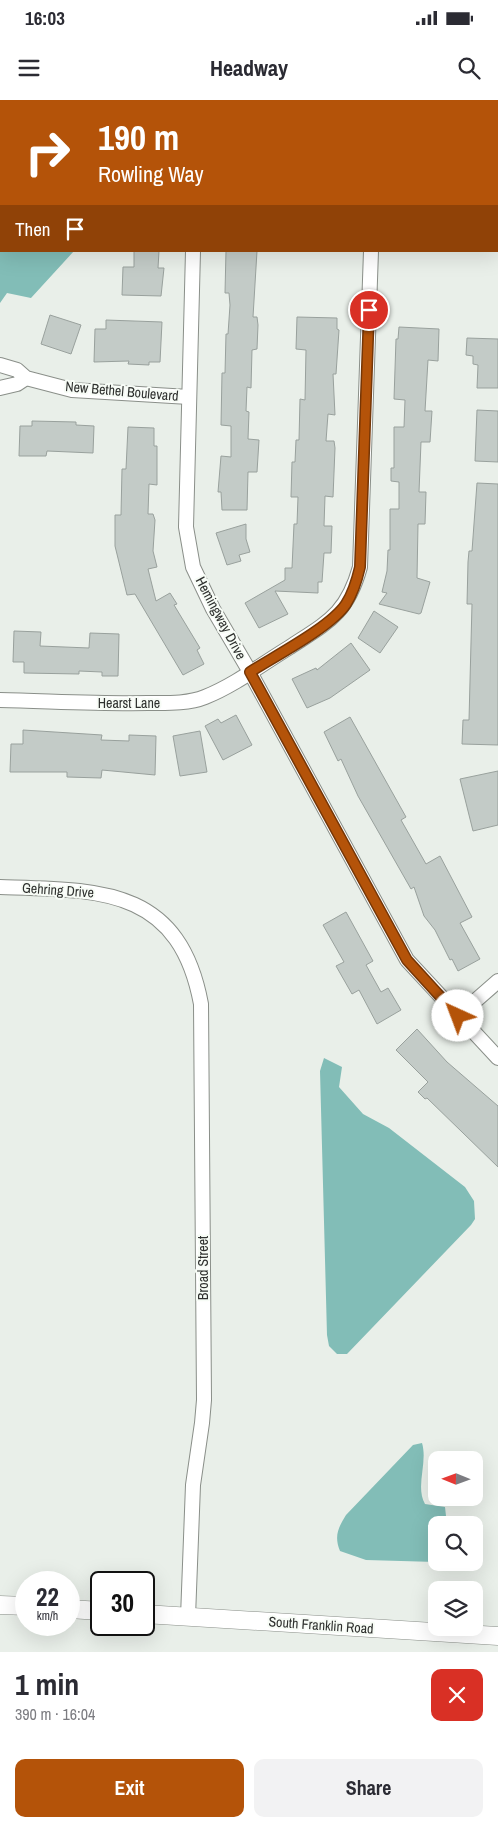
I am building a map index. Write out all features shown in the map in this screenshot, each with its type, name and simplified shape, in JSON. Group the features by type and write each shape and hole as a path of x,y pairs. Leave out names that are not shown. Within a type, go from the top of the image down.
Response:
{"main road":[{"path":"0,1604 15,1605"},
{"name":"South Franklin Road","path":"155,1615 498,1636"}],"street":[{"name":"Hemingway Drive","path":"193,252 186,526 194,567 213,609 250,672 407,960 498,1058"},
{"name":"Hearst Lane","path":"0,700 174,703 204,698 250,672 332,619 345,605 355,584 360,567 371,252"},
{"name":"New Bethel Boulevard","path":"0,365 17,370 26,378 72,390 189,396"},
{"path":"0,388 17,384 26,378"},
{"name":"Gehring Drive","path":"0,886 102,893 130,902 149,912 167,926"},
{"name":"Broad Street","path":"167,926 188,961 196,981 201,1004 204,1400 193,1485 188,1617"},
{"path":"458,1016 498,981"}],"water":[{"path":"0,252 73,252 31,298 7,293 0,303"},
{"path":"324,1058 342,1067 339,1087 363,1114 389,1128 465,1187 474,1201 475,1219 471,1225 347,1354 337,1354 329,1346 327,1335 320,1071"},
{"path":"422,1443 424,1458 421,1490 425,1504 428,1506 445,1507 446,1516 428,1516 428,1562 366,1560 340,1551 337,1541 338,1532 346,1515 413,1445"}],"building":[{"path":"134,252 159,252 158,268 164,268 161,296 122,295 123,267 134,267"},
{"path":"226,252 257,252 253,317 257,317 258,325 257,349 252,350 251,388 247,387 246,411 249,412 248,439 259,440 257,472 248,472 247,510 222,510 221,492 218,492 221,456 231,457 231,426 221,425 222,373 225,373 226,334 228,334 230,305 229,293 225,293"},
{"path":"50,315 81,325 71,354 41,344"},
{"path":"297,317 337,318 337,329 339,330 336,374 333,374 335,415 328,414 326,441 334,441 335,448 333,497 325,496 324,526 332,526 331,553 324,553 322,582 318,582 318,593 275,591 288,614 259,628 245,603 285,580 285,568 292,568 294,524 297,524 298,497 291,497 292,462 295,462 296,440 299,440 300,399 305,400 306,350 296,349"},
{"path":"106,320 162,322 160,362 149,362 149,365 128,364 129,361 94,362 95,329 106,329"},
{"path":"399,327 439,329 438,361 428,360 425,411 432,411 430,442 421,442 419,492 426,492 425,524 418,524 417,578 430,582 421,613 419,614 379,604 387,593 382,592 387,571 388,550 390,550 390,509 399,509 399,482 391,481 391,468 394,468 394,427 404,427 405,400 394,399 396,339 398,339"},
{"path":"467,338 498,339 498,388 477,388 478,365 473,364 473,356 466,355"},
{"path":"477,410 498,411 498,462 475,461"},
{"path":"32,421 76,422 76,425 94,426 93,453 47,451 46,456 19,456 20,426 32,426"},
{"path":"128,427 154,428 154,446 157,446 157,485 149,484 148,514 153,514 155,520 153,551 157,567 148,569 156,601 170,593 177,604 174,605 200,648 197,650 204,664 183,675 135,594 127,595 115,546 115,515 121,515 122,469 126,469"},
{"path":"477,483 498,484 498,745 462,744 463,720 469,720 472,604 467,604 468,562 469,551 472,551"},
{"path":"246,524 246,539 250,552 239,555 241,561 227,565 216,533"},
{"path":"374,611 398,627 380,653 358,638"},
{"path":"14,631 41,632 40,646 89,648 90,633 119,634 118,676 102,676 102,672 79,671 79,674 24,673 24,662 13,662"},
{"path":"351,643 370,670 330,698 307,708 292,679 316,668 317,670"},
{"path":"236,715 252,745 223,760 205,726 218,719 221,723"},
{"path":"350,717 406,817 401,820 426,864 440,856 472,917 460,923 480,959 458,971 452,959 450,960 435,930 424,916 414,887 411,889 358,796 341,759 338,761 324,732"},
{"path":"23,730 102,735 101,740 129,741 129,735 156,736 155,775 102,770 101,778 67,777 67,772 10,772 11,744 23,744"},
{"path":"200,731 207,772 180,776 173,736"},
{"path":"498,771 498,825 473,831 460,779"},
{"path":"346,912 373,961 366,965 381,992 388,988 401,1010 377,1024 359,990 352,994 336,966 344,962 323,925"},
{"path":"417,1029 447,1062 498,1106 498,1167 427,1098 425,1099 418,1092 428,1082 396,1050"}],"route":[{"path":"369,310 360,567 355,584 345,605 332,619 250,672 368,884 407,960 458,1016"}]}
